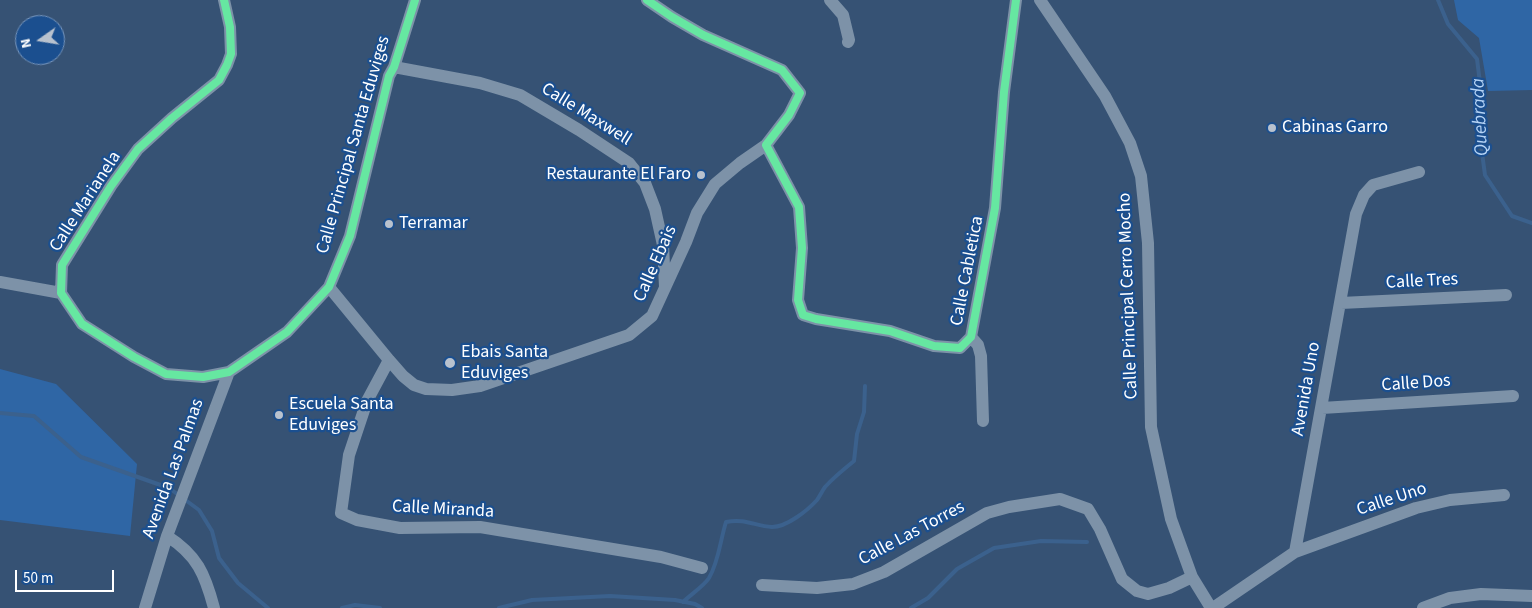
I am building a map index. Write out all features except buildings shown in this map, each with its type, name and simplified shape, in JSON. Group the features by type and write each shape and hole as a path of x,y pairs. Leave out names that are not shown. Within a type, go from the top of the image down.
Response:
{"street":[{"name":"Calle Marianela","path":"61,294 62,265 111,186 138,149 172,118 219,80 231,54 230,27 224,0"},
{"name":"Calle Principal Santa Eduviges","path":"229,372 287,332 329,287 350,236 389,76 394,67 415,0"},
{"path":"647,0 703,35 782,70 793,82 800,93 789,115 766,145"},
{"path":"830,0 843,14 848,42"},
{"name":"Calle Cabletica","path":"766,145 799,207 802,248 798,300 803,316 890,330 934,346 960,348 971,337 995,208 1004,92 1016,0"},
{"name":"Calle Principal Cerro Mocho","path":"1040,0 1105,96 1130,143 1141,176 1148,243 1151,427 1171,518 1192,576 1212,608"},
{"name":"Calle Maxwell","path":"394,67 480,83 520,95 579,130 629,163 645,184 655,209 663,245 666,289"},
{"name":"Calle Ebais","path":"329,287 389,360 414,385 426,389 452,390 480,386 629,335 652,316 666,289 697,213 714,184 766,145"},
{"name":"Avenida Uno","path":"1295,552 1356,214 1364,196 1373,185 1419,172"},
{"path":"0,282 61,294 82,324 134,357 166,374 203,377 229,372"},
{"name":"Calle Tres","path":"1341,303 1506,295"},
{"path":"971,337 978,345 981,356 983,421"},
{"name":"Calle Miranda","path":"389,360 367,401 349,455 341,513 357,520 400,528 480,527 661,557 702,568"},
{"name":"Avenida Las Palmas","path":"145,608 167,536 229,372"},
{"name":"Calle Dos","path":"1322,408 1513,396"},
{"name":"Calle Uno","path":"1295,552 1416,508 1450,500 1504,495"},
{"name":"Calle Las Torres","path":"762,585 817,588 853,584 884,572 987,513 1009,507 1060,499 1088,509 1100,529 1122,579 1137,591 1148,594 1169,588 1192,576"},
{"path":"167,536 180,544 190,554 202,571 214,608"},
{"path":"1212,608 1295,552"},
{"path":"1423,608 1450,598 1481,594 1532,596"}],"shaded area":[{"path":"1454,0 1532,0 1532,90 1488,91 1479,38 1458,20"},
{"path":"0,369 56,384 137,464 130,536 0,520"}],"waterway":[{"name":"Quebrada","path":"1438,0 1448,24 1477,59 1481,91 1480,138 1485,175 1512,216 1532,223"},
{"name":"Quebrada","path":"683,602 709,578 717,558 726,522 744,522 772,527 784,524 797,517 817,500 828,483 854,461 857,434 864,412 865,386"},
{"path":"0,413 34,416 81,457 169,488 199,510 212,531 219,558 238,583 268,608"},
{"name":"Quebrada","path":"911,608 928,598 957,569 994,548 1041,541 1087,542"},
{"name":"Quebrada","path":"499,608 532,600 610,596 675,600 695,604 702,608"},
{"name":"Quebrada","path":"342,608 355,605 380,608"}],"cycle path":[{"path":"224,0 230,27 231,54 219,80 172,118 138,149 111,186 62,265 61,293 82,324 134,357 166,374 203,377 229,372 287,332 329,287 350,236 389,76 394,67 415,0"},
{"path":"647,0 703,35 782,70 800,93 789,115 766,145 799,207 802,248 798,300 803,315 816,319 890,331 934,346 960,348 971,337 995,208 1004,92 1016,0"}],"place":[{"name":"Cabinas Garro","path":"1272,128"},
{"name":"Restaurante El Faro","path":"701,175"},
{"name":"Terramar","path":"389,224"},
{"name":"Ebais Santa Eduviges","path":"450,363"},
{"name":"Escuela Santa Eduviges","path":"279,415"}]}
